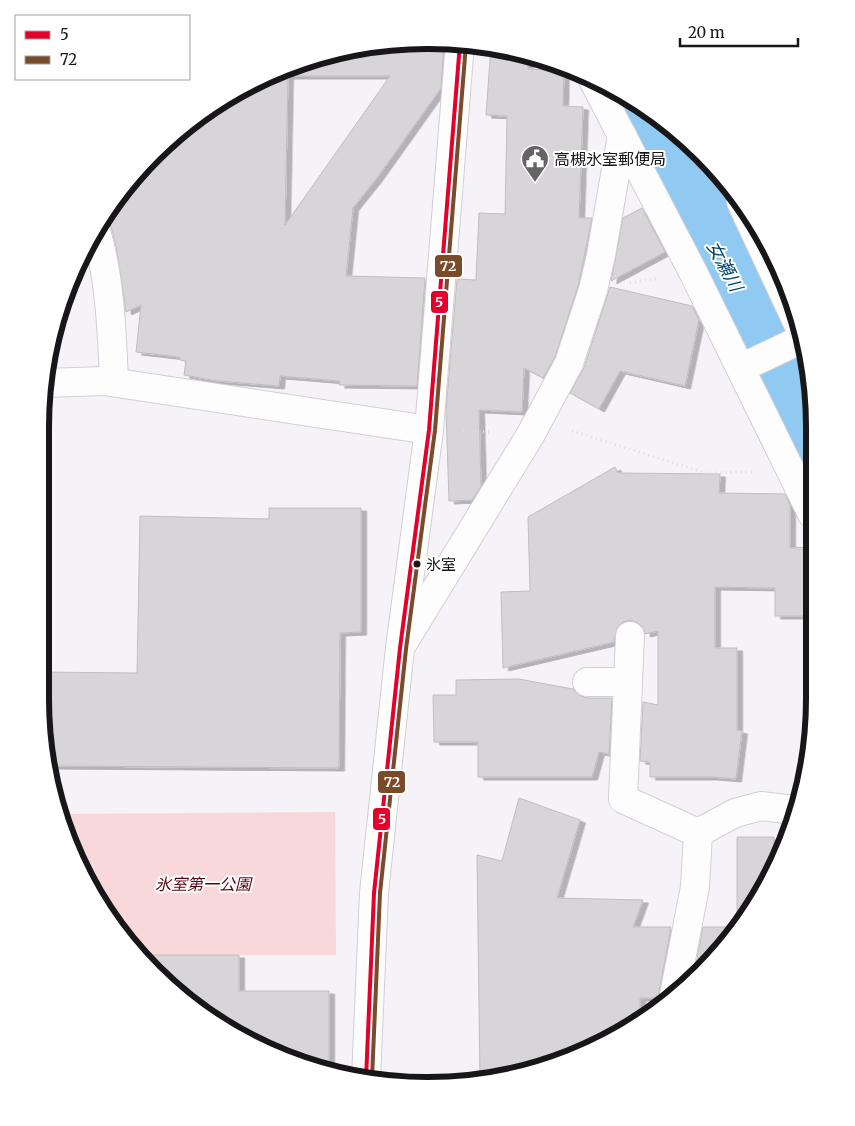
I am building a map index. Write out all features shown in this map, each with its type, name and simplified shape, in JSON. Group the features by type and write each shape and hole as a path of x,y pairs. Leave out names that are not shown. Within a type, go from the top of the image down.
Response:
{"street":[{"path":"366,1072 374,893 400,648 429,430 459,51"},
{"path":"598,90 693,272 806,502"},
{"path":"400,648 535,427 569,363 593,290 622,135"},
{"path":"98,239 102,252 112,338 114,382"},
{"path":"741,368 796,342"},
{"path":"52,383 114,382 429,430"},
{"path":"630,636 623,799 698,833"},
{"path":"587,682 628,682"},
{"path":"698,833 735,813 761,806 789,809"},
{"path":"676,984 695,887 698,833"}],"path":[{"path":"593,290 693,272"},
{"path":"429,430 535,427 706,473 791,471"}],"green space":[{"name":"氷室第一公園","path":"335,812 336,955 150,955 127,929 99,888 78,843 69,820 69,814"}],"building":[{"path":"403,50 444,50 441,88 377,178 353,208 346,276 425,278 417,386 339,385 340,381 280,376 279,386 218,381 184,375 186,361 180,360 180,357 136,352 141,305 126,312 116,246 109,223 127,197 178,143 197,127 238,99 288,76 285,225 390,76 288,76 329,62 354,56"},
{"path":"490,54 528,63 528,69 552,70 564,75 563,106 583,107 579,218 592,218 578,286 555,357 543,378 524,368 522,412 479,410 481,486 472,500 449,501 446,409 457,279 476,280 479,213 505,214 507,116 486,115"},
{"path":"642,208 665,252 611,281 623,218"},
{"path":"610,287 692,306 699,320 685,386 620,371 599,409 570,393 584,368"},
{"path":"615,467 618,473 720,474 719,493 785,494 790,505 790,548 806,547 806,616 775,616 775,588 715,587 715,648 737,648 737,730 742,731 736,779 650,777 650,762 640,761 643,702 658,705 658,631 645,634 644,628 631,620 623,622 617,628 614,642 503,668 501,592 530,591 528,517"},
{"path":"269,508 361,508 361,632 340,633 339,768 55,766 50,723 49,672 137,673 140,516 269,519"},
{"path":"519,679 573,689 579,695 587,698 612,698 609,754 599,752 592,777 478,777 478,742 434,742 433,695 456,695 456,680"},
{"path":"519,798 580,820 557,898 643,900 633,927 671,927 659,998 640,998 640,1012 617,1027 572,1048 526,1064 480,1074 477,855 502,861"},
{"path":"737,837 774,837 774,850 767,866 756,888 737,916"},
{"path":"703,927 729,927 696,965"},
{"path":"150,955 239,955 239,991 329,991 329,1064 283,1048 238,1027 197,999"}],"waterway":[{"name":"女瀬川","path":"647,119 806,417"}],"transit line":[{"name":"5","path":"366,1072 374,893 400,648 429,430 459,51"},
{"name":"72","path":"372,1073 380,893 406,649 435,430 465,51"}],"place":[{"name":"高槻氷室郵便局","path":"535,183"},
{"name":"氷室","path":"417,564"}]}
